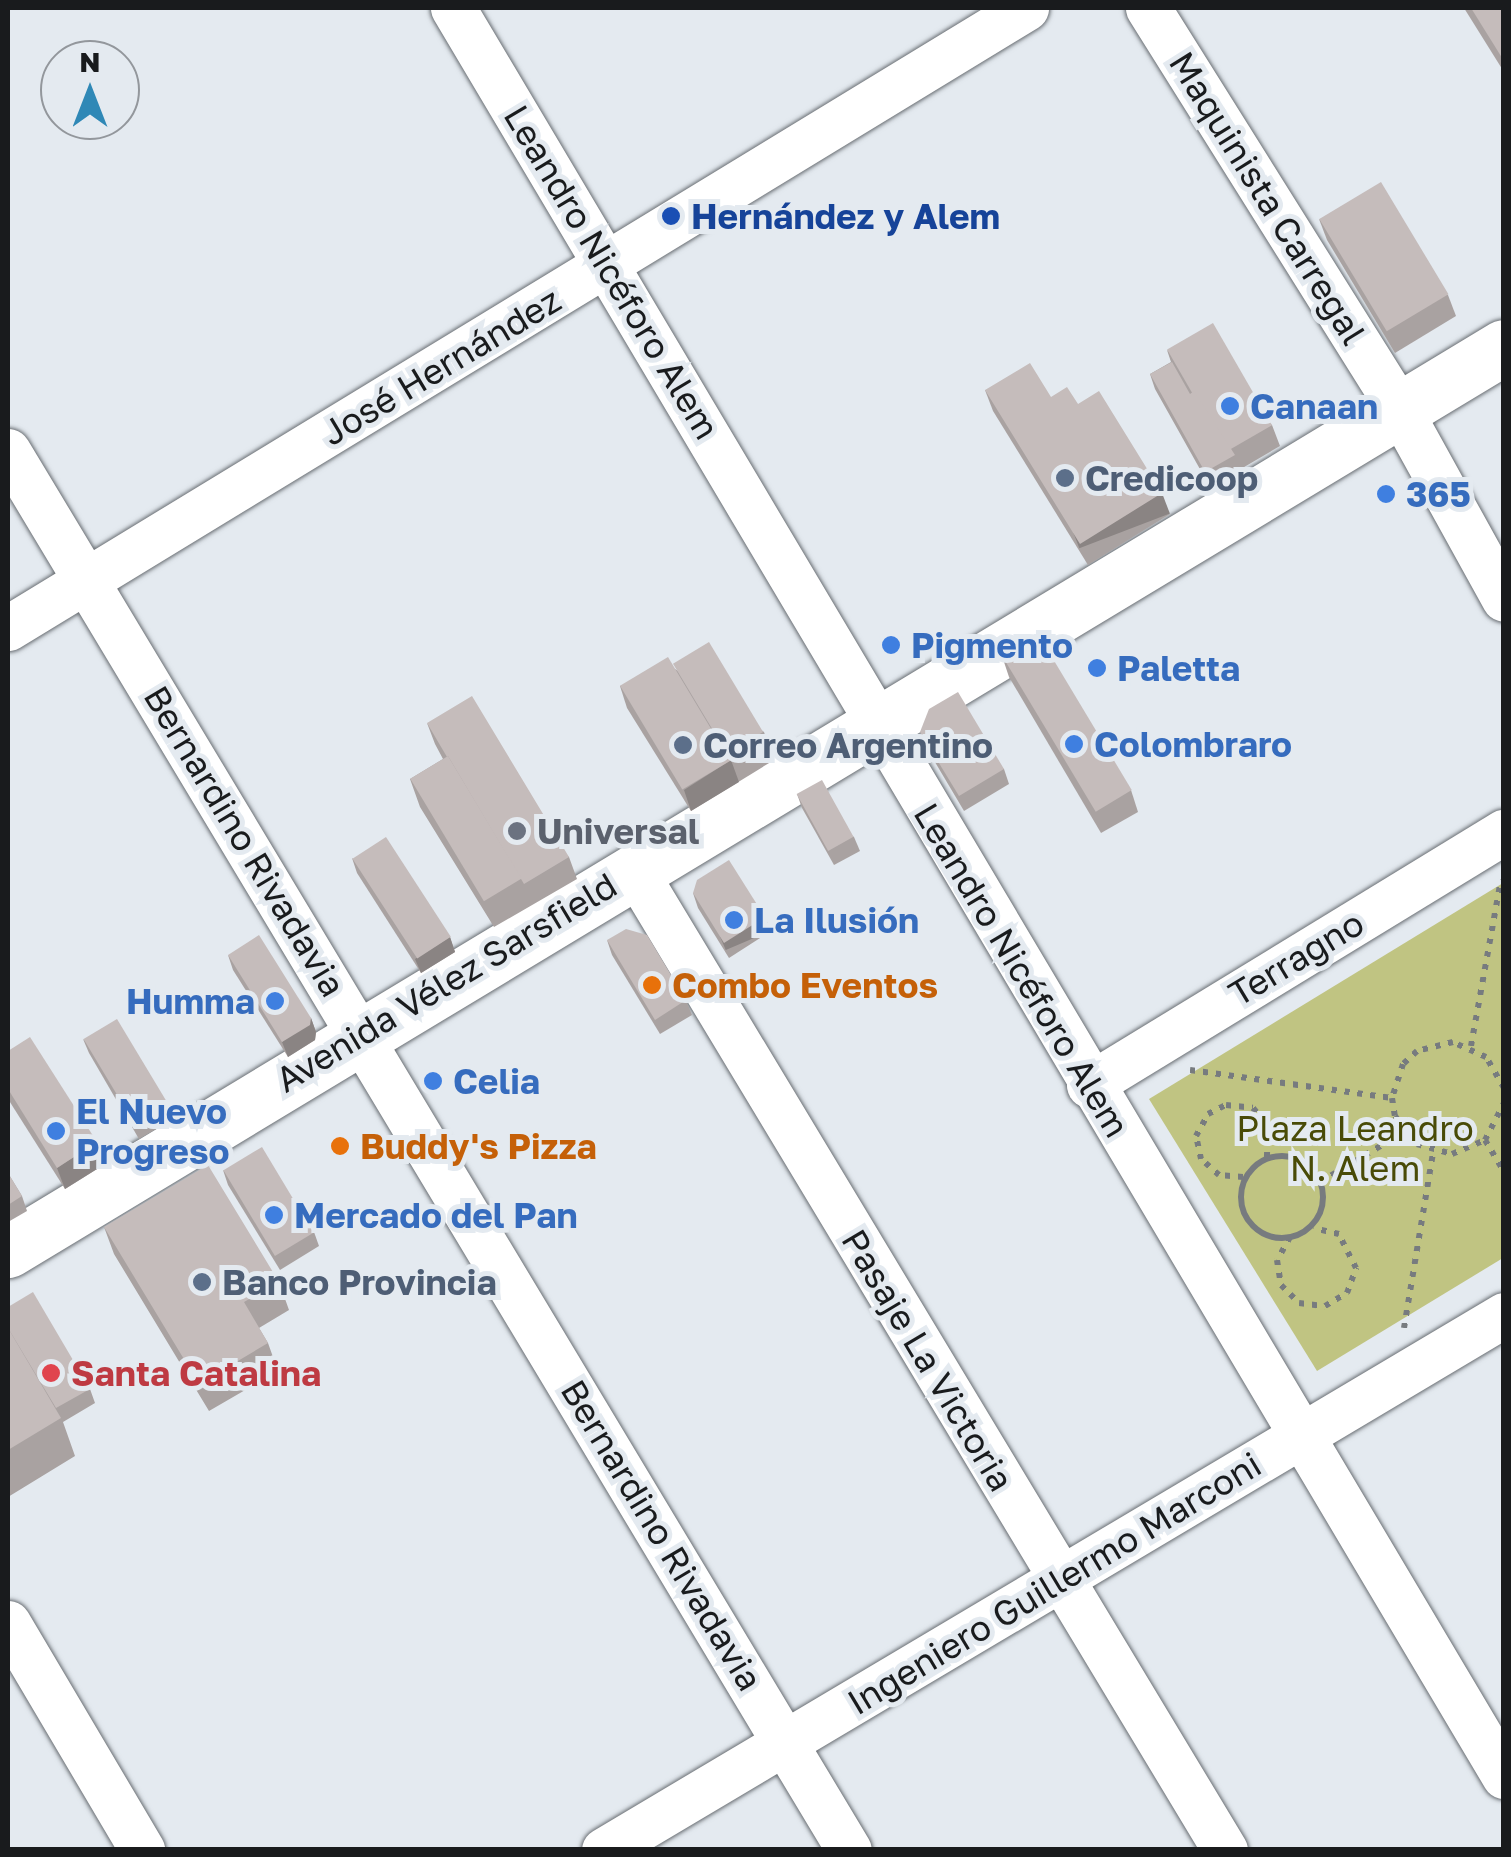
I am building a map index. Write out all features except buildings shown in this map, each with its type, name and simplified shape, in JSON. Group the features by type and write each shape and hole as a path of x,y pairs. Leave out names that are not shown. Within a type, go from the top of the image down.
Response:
{"main road":[{"name":"Avenida Vélez Sarsfield","path":"8,1250 876,721 1504,347"}],"street":[{"name":"Leandro Nicéforo Alem","path":"453,8 610,264 1089,1085 1305,1434 1504,1776"},
{"name":"José Hernández","path":"8,628 1026,8"},
{"name":"Maquinista Carregal","path":"1148,8 1398,408 1504,599"},
{"name":"Bernardino Rivadavia","path":"8,451 362,1034 849,1850"},
{"name":"Terragno","path":"1089,1085 1504,832"},
{"name":"Pasaje La Victoria","path":"633,868 1225,1850"},
{"name":"Ingeniero Guillermo Marconi","path":"604,1850 1394,1384 1504,1315"},
{"path":"8,1623 142,1850"}],"path":[{"path":"1470,1046 1504,868"},
{"path":"1503,1106 1485,1140 1452,1154 1433,1152 1404,1132 1392,1098 1394,1080 1417,1051 1452,1042 1470,1046 1486,1057 1504,1088"},
{"path":"1126,1062 1392,1098"},
{"path":"1266,1160 1268,1126 1253,1108 1226,1105 1208,1114 1196,1136 1201,1159 1219,1176 1243,1177 1266,1160 1290,1155 1320,1182"},
{"path":"1320,1182 1404,1132"},
{"path":"1485,1140 1504,1172"},
{"path":"1394,1384 1433,1152"},
{"path":"1243,1177 1244,1216 1263,1234 1290,1238 1314,1228 1348,1244 1356,1268 1347,1293 1324,1306 1299,1304 1280,1285 1277,1260 1290,1238"},
{"path":"1314,1228 1320,1182"}],"green space":[{"name":"Plaza Leandro N. Alem","path":"1503,883 1503,1258 1317,1371 1149,1099"}],"place":[{"name":"Hernández y Alem","path":"671,216"},
{"name":"Canaan","path":"1230,406"},
{"name":"Credicoop","path":"1065,478"},
{"name":"365","path":"1386,494"},
{"name":"Pigmento","path":"891,645"},
{"name":"Paletta","path":"1097,668"},
{"name":"Colombraro","path":"1074,744"},
{"name":"Correo Argentino","path":"683,745"},
{"name":"Universal","path":"517,831"},
{"name":"La Ilusión","path":"734,920"},
{"name":"Combo Eventos","path":"652,985"},
{"name":"Humma","path":"275,1001"},
{"name":"Celia","path":"433,1081"},
{"name":"El Nuevo Progreso","path":"56,1131"},
{"name":"Buddy's Pizza","path":"340,1146"},
{"name":"Mercado del Pan","path":"274,1215"},
{"name":"Banco Provincia","path":"202,1282"},
{"name":"Santa Catalina","path":"51,1373"}]}
